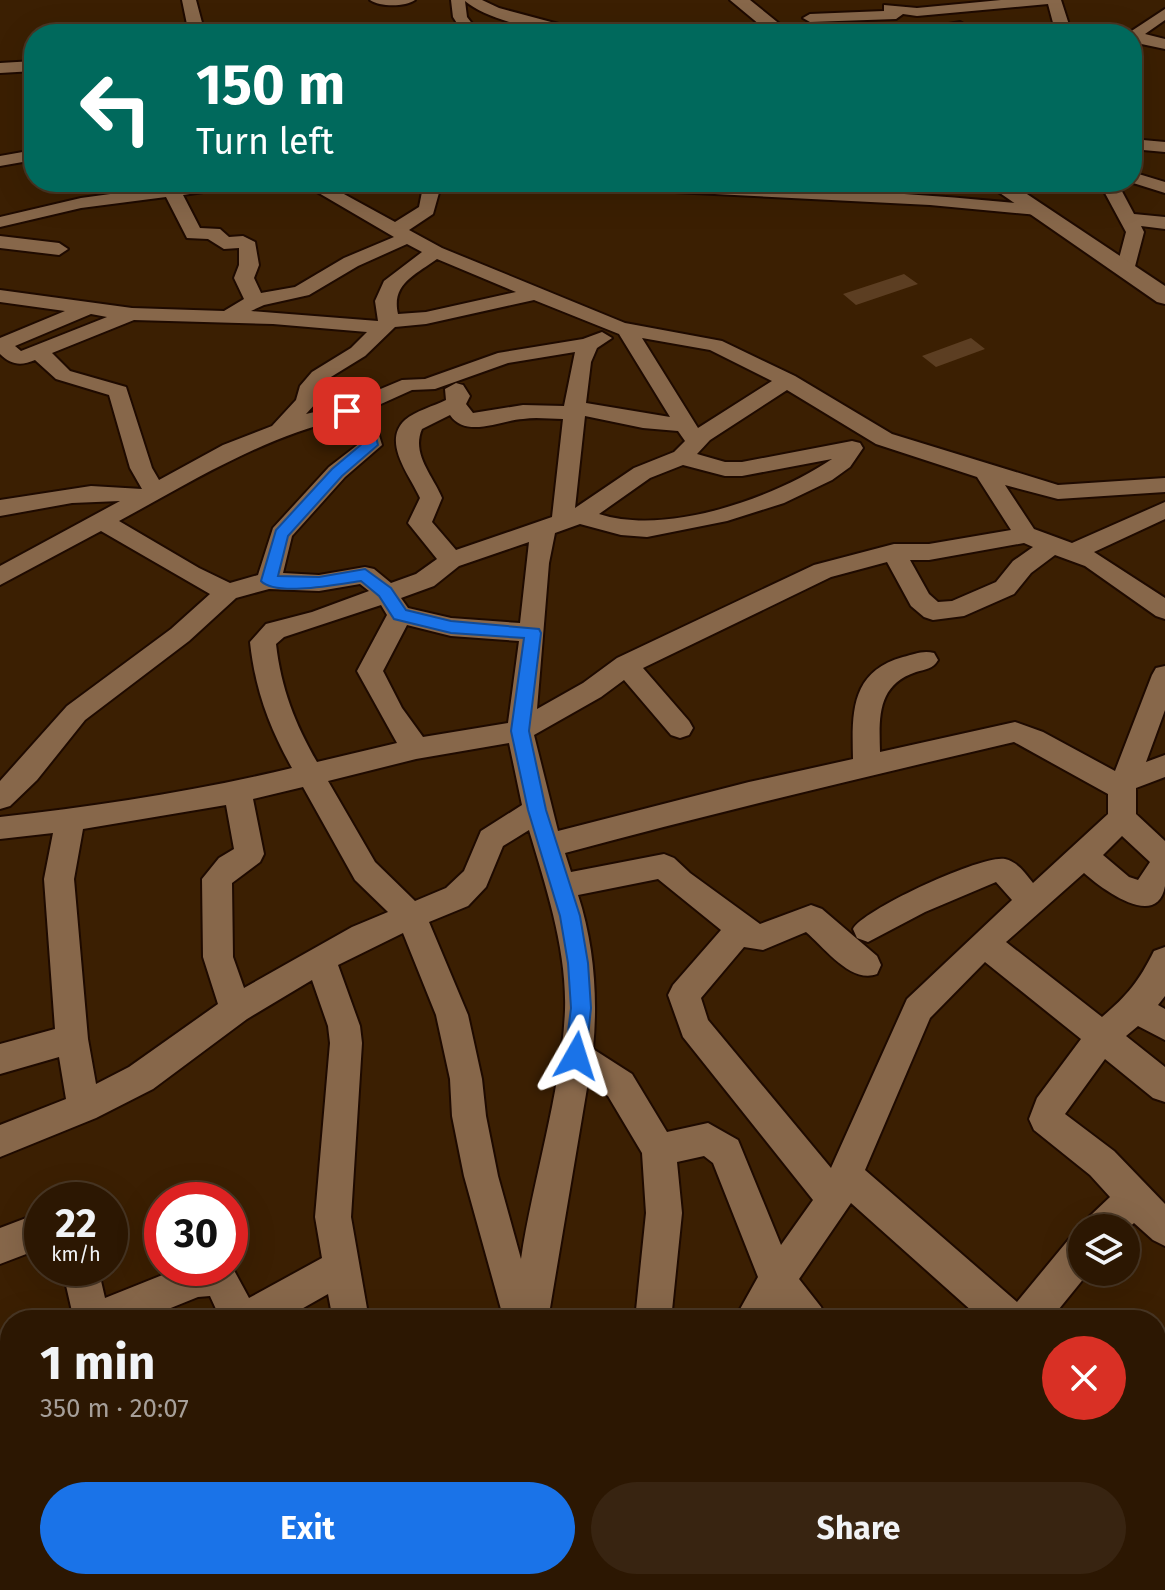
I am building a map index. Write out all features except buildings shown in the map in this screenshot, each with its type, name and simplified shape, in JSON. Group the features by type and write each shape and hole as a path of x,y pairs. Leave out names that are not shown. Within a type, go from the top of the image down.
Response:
{"street":[{"path":"189,0 195,24"},
{"path":"377,0 408,0"},
{"path":"458,0 464,24"},
{"path":"472,0 488,10 549,24"},
{"path":"739,0 770,24"},
{"path":"810,18 887,5 917,12 961,4 1051,0 1060,24"},
{"path":"961,4 979,21 975,24"},
{"path":"887,5 909,24"},
{"path":"1142,30 1165,13"},
{"path":"1142,38 1165,44"},
{"path":"0,48 8,67"},
{"path":"1142,145 1165,147"},
{"path":"0,161 24,157"},
{"path":"1142,180 1165,188"},
{"path":"0,222 139,192"},
{"path":"174,192 194,234 213,233 224,243 243,242 248,246 249,265 244,278 255,301"},
{"path":"326,192 400,235 534,294 623,329 715,345 788,380 884,439 1058,492 1165,485"},
{"path":"224,317 255,301 302,291 400,235 427,210 431,192"},
{"path":"769,192 930,200 1038,210"},
{"path":"1010,192 1165,297"},
{"path":"1114,192 1135,232 1126,270"},
{"path":"1130,219 1165,223"},
{"path":"0,242 59,249"},
{"path":"276,433 306,402 311,386 319,376 358,352 386,324 385,301 394,281 435,252"},
{"path":"0,296 132,314 386,324 534,294"},
{"path":"87,309 1,344 18,358 40,353 132,314"},
{"path":"0,577 231,450 301,422 347,411 409,384 428,385 449,375 522,353 588,344 623,329"},
{"path":"623,329 683,424 689,450 725,469 742,469 884,439"},
{"path":"531,1310 576,1056 581,1008 578,963 562,886 537,810 520,731 533,633 537,563 562,522 580,369 588,344"},
{"path":"40,353 63,375 119,391 150,495"},
{"path":"449,375 459,396 455,404 413,425 408,444 412,466 431,498 420,523 451,560"},
{"path":"518,1310 481,1176 469,1116 466,1079 452,1015 412,917 365,871 284,729 267,677 263,642 275,630 393,604 451,560 562,522 642,473 689,450 702,435 788,380"},
{"path":"455,404 462,416 469,420 531,411 576,411 623,415 656,424 683,424"},
{"path":"269,581 281,534 337,472 371,445 370,437 347,411"},
{"path":"562,522 648,529 708,517 805,487 843,462 849,448"},
{"path":"985,472 1026,535"},
{"path":"0,508 89,493 150,495"},
{"path":"894,552 920,600 933,611 955,610 1005,588 1022,567 1063,548 1165,510"},
{"path":"103,522 190,574 228,592"},
{"path":"0,828 71,820 237,792 416,749 520,731 592,690 626,665 823,571 894,552 929,552 1026,535 1093,560 1165,610"},
{"path":"0,798 27,772 76,713 180,635 228,592 269,581 319,583 340,581 359,574 365,575 393,604 451,627 533,633"},
{"path":"393,604 370,671 392,714 416,749"},
{"path":"867,766 866,708 869,692 898,666 925,660"},
{"path":"626,665 680,728"},
{"path":"758,1310 841,1188 918,1009 984,943 1084,856 1123,796 1165,675"},
{"path":"550,845 749,793 1022,732 1123,796 1165,861 1145,894 1120,887 1084,856"},
{"path":"1123,796 1165,766"},
{"path":"236,1009 218,957 215,911 217,879 229,866 250,854 237,792"},
{"path":"0,1141 84,1107 141,1078 236,1009 320,959 363,936 457,897 476,878 491,839 537,810"},
{"path":"71,820 59,879 72,1039 84,1107"},
{"path":"562,886 664,866 680,882 755,938 766,938 800,920 811,918 866,965"},
{"path":"868,929 914,903 995,870 1005,871 1031,901"},
{"path":"742,927 684,995 694,1027 841,1188 997,1310"},
{"path":"984,943 1165,1087"},
{"path":"320,959 340,1013 346,1043 333,1217 349,1310"},
{"path":"1155,985 1102,1037 1049,1109 1046,1119 1102,1163 1165,1228"},
{"path":"1155,985 1165,1026"},
{"path":"0,1059 72,1039"},
{"path":"576,1056 620,1085 659,1150 664,1213 654,1310"},
{"path":"659,1150 708,1139 726,1152 777,1280 800,1310"},
{"path":"1117,1214 1134,1199"},
{"path":"0,1246 24,1237"},
{"path":"263,1310 342,1267"},
{"path":"1034,1310 1068,1269"},
{"path":"119,1310 198,1279 219,1277 226,1286 235,1310"},
{"path":"85,1286 91,1310"}],"route":[{"path":"347,411 370,437 371,445 337,472 281,534 269,581 319,583 365,575 385,592 400,615 451,627 533,633 520,731 537,810 570,916 581,1008 576,1056"}]}
